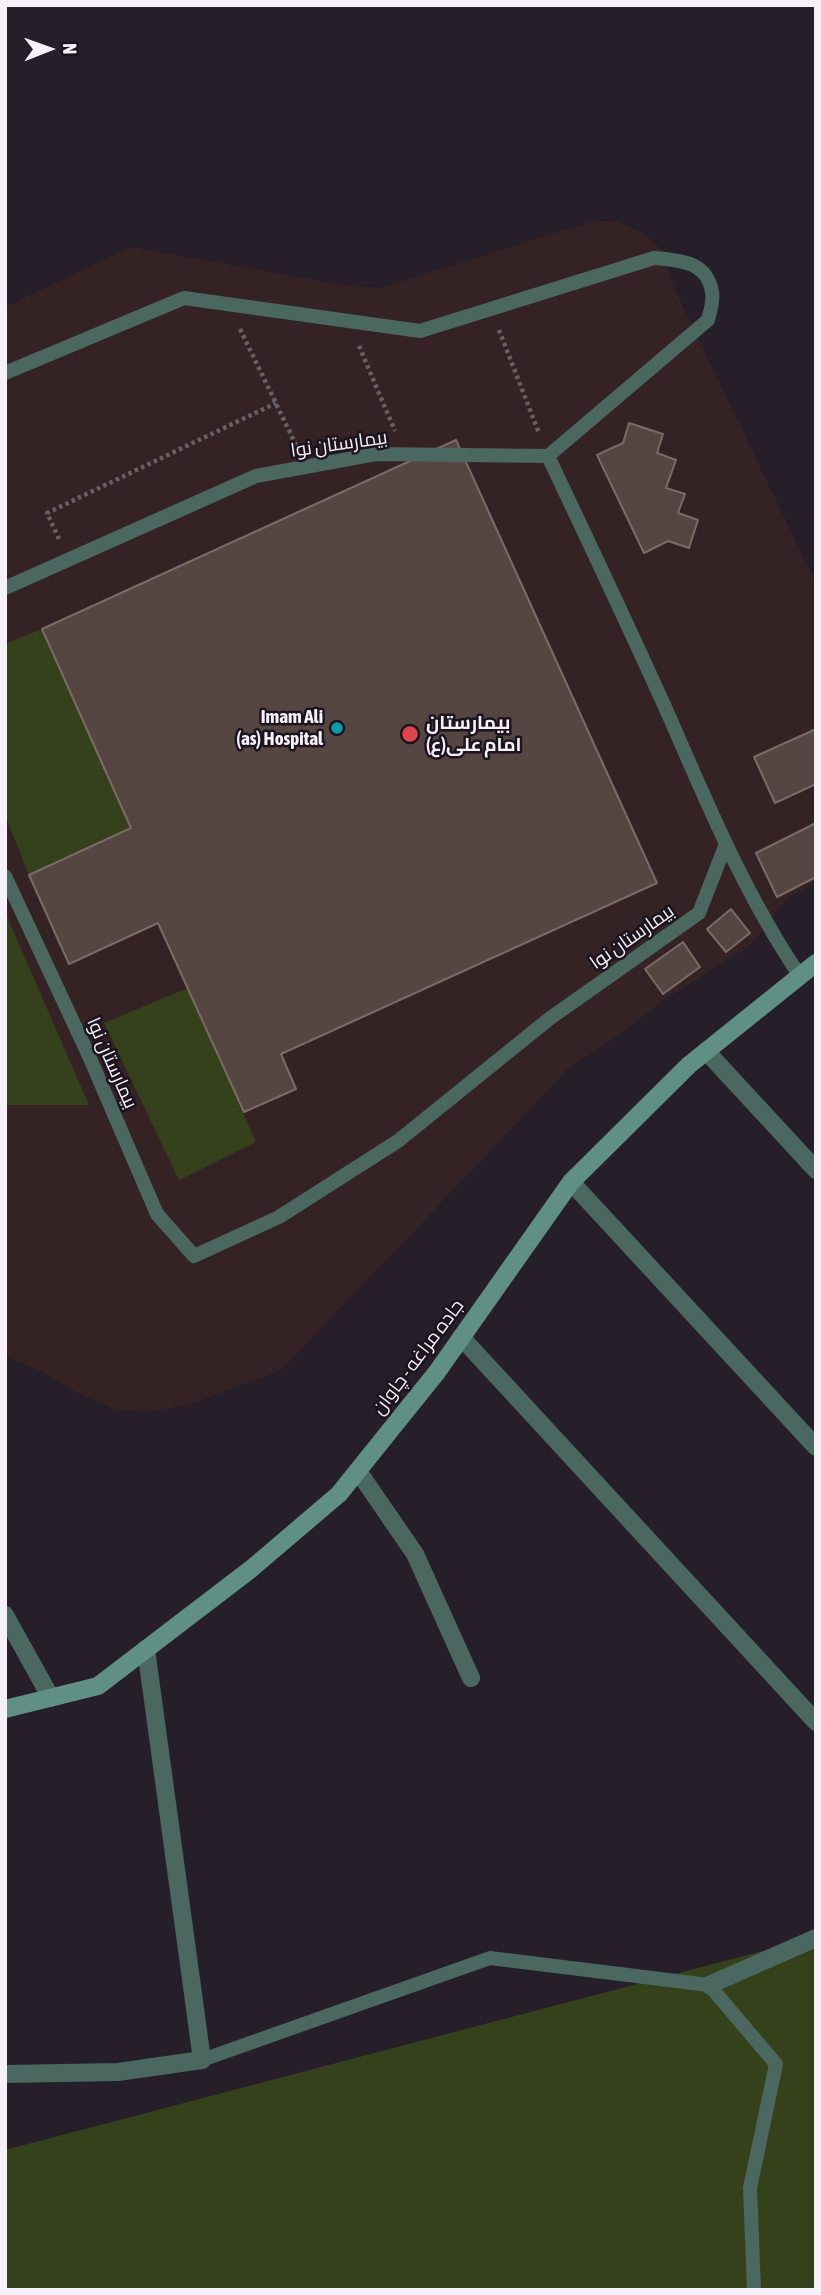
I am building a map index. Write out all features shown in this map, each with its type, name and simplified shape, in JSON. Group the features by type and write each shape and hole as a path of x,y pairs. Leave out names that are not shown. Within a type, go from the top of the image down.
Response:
{"street":[{"name":"جاده مراغه - چاوان","path":"5,1709 97,1686 251,1569 339,1494 437,1372 571,1182 706,1051 816,963"},
{"path":"706,1051 816,1170"},
{"path":"571,1182 816,1447"},
{"path":"461,1337 816,1722"},
{"path":"358,1471 415,1554 471,1678"},
{"path":"5,1615 51,1698"},
{"path":"5,2074 118,2071 202,2060 145,1649"},
{"path":"709,1986 816,1938"}],"lane":[{"path":"5,373 184,298 420,331 654,258 685,260 704,273 713,293 708,320 548,456 726,844 774,938 800,976"},
{"name":"بیمارستان نوا","path":"5,588 256,476 376,454 548,456"},
{"name":"بیمارستان نوا","path":"5,876 89,1056 157,1214 194,1256 279,1217 398,1141 549,1019 699,913 726,844"},
{"path":"202,2060 490,1958 709,1986 776,2064 750,2188 754,2290"}],"path":[{"path":"228,304 307,467"},
{"path":"491,309 548,456"},
{"path":"348,321 405,454"},
{"path":"69,560 47,513 276,403"}],"shaded area":[{"name":"بیمارستان امام علی(ع)","path":"597,220 616,221 645,234 663,251 675,290 816,583 816,884 788,897 752,944 664,1000 612,1040 569,1067 281,1370 188,1405 145,1412 114,1409 79,1394 45,1373 5,1356 5,307 130,247 350,286 380,288"}],"green space":[{"path":"42,629 131,828 29,875 5,815 5,644"},
{"path":"5,912 89,1105 5,1105"},
{"path":"188,988 256,1142 179,1180 104,1023"},
{"path":"816,1937 816,2290 5,2290 5,2150"}],"building":[{"path":"629,423 663,434 657,453 676,460 666,488 685,494 678,513 698,520 689,548 668,541 644,553 597,455 623,443"},
{"name":"Imam Ali (as) Hospital","path":"456,440 657,883 281,1054 296,1089 244,1112 158,923 69,964 29,875 131,828 42,629"},
{"path":"816,729 816,784 775,803 754,757"},
{"path":"816,823 816,877 777,897 756,853"},
{"path":"731,909 750,933 726,952 707,929"},
{"path":"683,942 700,967 663,994 645,969"}],"place":[{"name":"Imam Ali (as) Hospital","path":"337,728"},
{"name":"بیمارستان امام علی(ع)","path":"410,734"}]}
